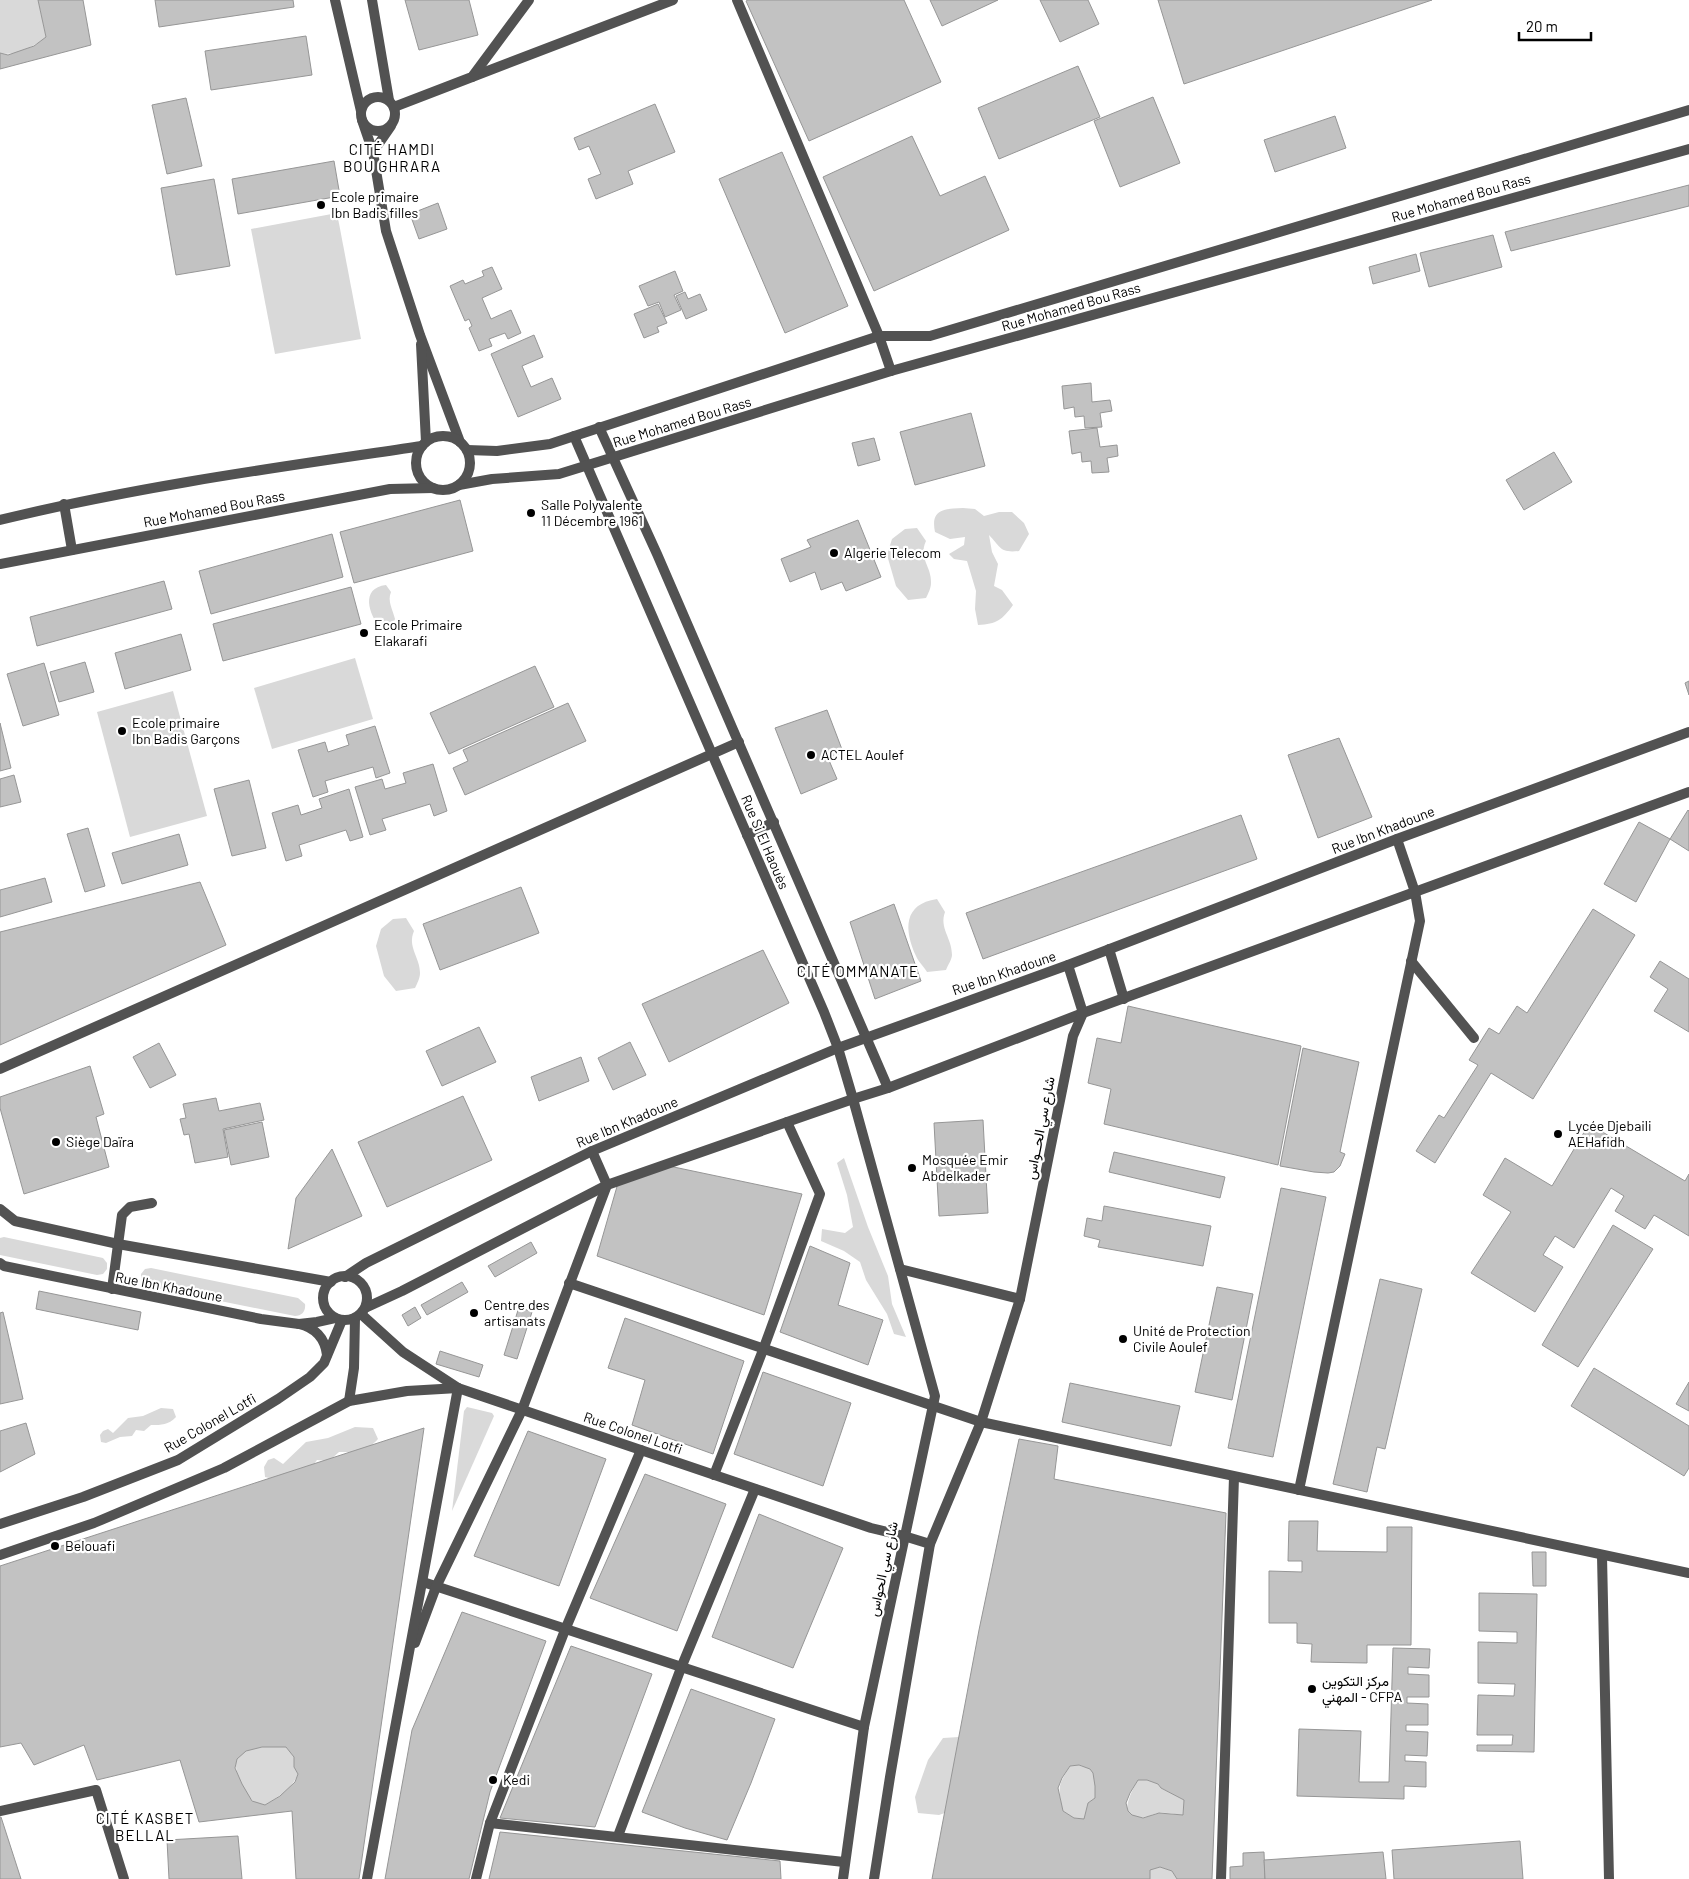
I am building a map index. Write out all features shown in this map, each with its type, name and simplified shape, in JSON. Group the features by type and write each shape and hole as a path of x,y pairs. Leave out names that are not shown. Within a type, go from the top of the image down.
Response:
{"street":[{"path":"335,0 361,116 373,152 386,231 420,335 460,442 467,450 470,463 464,481 451,489 442,490 426,484 420,478 416,462 418,453 424,444 434,438 443,436 460,442"},
{"path":"372,0 391,104 395,116 392,125 373,152"},
{"path":"472,77 529,0"},
{"path":"391,104 472,77 673,0"},
{"path":"737,0 879,336 891,371"},
{"path":"391,104 380,96 371,98 364,103 361,116 367,128 375,131 384,130 392,125"},
{"name":"Rue Mohamed Bou Rass","path":"467,450 497,451 550,444 879,336 930,336 1689,110"},
{"name":"Rue Mohamed Bou Rass","path":"459,485 492,479 559,474 891,371 1689,149"},
{"path":"420,335 424,444"},
{"name":"Rue Si El Haouès","path":"599,427 657,554 888,1088"},
{"name":"Rue Si El Haouès","path":"574,436 824,1012 838,1048 900,1269"},
{"name":"Rue Mohamed Bou Rass","path":"0,520 64,504 172,483 424,444"},
{"name":"Rue Mohamed Bou Rass","path":"0,564 390,489 433,488"},
{"path":"64,504 72,550"},
{"name":"Rue Ibn Khadoune","path":"345,1276 375,1258 592,1151 838,1048 1068,965 1397,839 1689,732"},
{"path":"0,1069 739,742"},
{"path":"349,1401 360,1314 367,1293 359,1281 345,1276 337,1278 326,1288 324,1302 330,1314 339,1319 360,1314 607,1185 888,1088 1083,1014 1689,792"},
{"path":"747,834 774,822"},
{"path":"1298,1490 1420,921 1415,892 1397,839"},
{"path":"1109,949 1124,999"},
{"path":"1411,961 1474,1038"},
{"path":"1068,965 1083,1014"},
{"name":"شارع سي الحــواس","path":"1020,1299 1073,1036 1083,1014"},
{"path":"714,1475 763,1350 820,1194 787,1122"},
{"path":"404,1672 436,1587 522,1410 607,1185 592,1151"},
{"path":"112,1289 120,1221 124,1211 130,1207 152,1203"},
{"path":"0,1209 15,1221 118,1244 331,1282"},
{"name":"Rue Ibn Khadoune","path":"0,1263 4,1266 261,1319 299,1324 339,1319"},
{"path":"874,1879 930,1544 981,1422 1020,1299 900,1269"},
{"name":"شارع سي الحواس","path":"843,1879 864,1727 935,1396 900,1269"},
{"path":"569,1283 981,1422 1602,1556 1689,1573"},
{"path":"360,1314 403,1352 458,1388 367,1879"},
{"name":"Rue Colonel Lotfi","path":"0,1524 83,1497 178,1460 278,1399 310,1377 324,1363 339,1319"},
{"path":"299,1324 308,1326 316,1331 326,1346 327,1355"},
{"name":"Rue Colonel Lotfi","path":"0,1554 94,1523 224,1468 349,1401 407,1391 458,1388 871,1528 930,1544"},
{"path":"476,1879 490,1824 565,1630 641,1450"},
{"path":"1221,1879 1234,1477"},
{"path":"618,1836 681,1668 755,1489"},
{"path":"1602,1556 1609,1879"},
{"path":"423,1582 864,1727"},
{"path":"0,1810 96,1790 124,1879"},
{"path":"490,1824 618,1836 844,1862"}],"shaded area":[{"path":"0,0 38,0 46,37 18,52 0,53"},
{"path":"337,213 361,339 275,354 251,229"},
{"path":"975,509 984,516 999,512 1012,512 1024,523 1029,534 1019,551 1004,550 989,535 992,552 998,564 994,586 1002,590 1013,605 1002,618 990,624 978,625 975,609 976,591 967,561 954,559 949,554 964,545 965,537 950,539 935,532 934,524 937,514 945,510"},
{"path":"917,528 926,541 924,558 930,572 931,585 926,598 908,600 896,586 887,555 892,539 905,529"},
{"path":"386,585 391,592 390,602 395,619 392,627 380,628 370,609 369,602 373,591 378,587"},
{"path":"355,658 373,719 272,749 254,688"},
{"path":"173,691 207,816 130,837 97,712"},
{"path":"937,899 945,912 944,923 952,957 946,970 927,972 917,958 912,946 909,937 909,920 912,912 918,906"},
{"path":"406,918 414,931 412,942 420,975 415,988 396,991 384,976 376,946 381,929 393,919"},
{"path":"844,1158 868,1227 888,1276 892,1304 906,1337 894,1334 887,1314 866,1280 860,1262 844,1251 821,1241 822,1229 845,1233 853,1227 847,1195 837,1163"},
{"path":"4,1237 103,1258 107,1263 107,1269 103,1274 97,1275 0,1255 0,1238"},
{"path":"151,1268 298,1298 305,1304 305,1309 302,1314 295,1316 146,1286 141,1282 141,1274 145,1269"},
{"path":"467,1407 492,1413 494,1416 452,1511 464,1411"},
{"path":"161,1408 173,1409 176,1417 165,1424 151,1425 144,1431 136,1430 132,1436 120,1437 106,1443 101,1442 100,1435 103,1431 108,1429 113,1433 128,1418 143,1416"},
{"path":"355,1427 373,1428 378,1439 365,1449 356,1452 339,1452 329,1461 317,1460 311,1468 273,1479 265,1477 264,1467 268,1460 274,1458 283,1464 306,1442 328,1438"},
{"path":"959,1737 968,1743 968,1805 939,1815 918,1813 915,1797 928,1760 943,1738"},
{"path":"262,1747 286,1747 294,1757 294,1767 298,1774 280,1796 265,1805 254,1801 248,1796 239,1779 236,1768 237,1759 242,1754 248,1750"},
{"path":"1079,1765 1092,1771 1095,1783 1095,1798 1088,1803 1084,1819 1074,1818 1063,1811 1060,1792 1061,1783 1070,1766"},
{"path":"1138,1780 1147,1780 1158,1784 1161,1788 1184,1800 1183,1815 1162,1813 1146,1817 1135,1817 1130,1815 1127,1805"},
{"path":"1160,1867 1172,1871 1177,1879 1150,1879 1150,1870"}],"building":[{"path":"38,0 83,0 91,45 0,69 0,53 8,55 34,46 46,37"},
{"path":"155,0 293,0 294,7 159,27"},
{"path":"405,0 469,0 478,35 419,50"},
{"path":"904,0 941,82 809,141 746,1"},
{"path":"930,0 998,0 942,26"},
{"path":"1040,0 1088,0 1099,24 1060,42"},
{"path":"1158,0 1432,0 1184,84"},
{"path":"306,36 312,75 211,90 205,51"},
{"path":"1078,66 1100,117 999,159 978,108"},
{"path":"1153,97 1180,163 1120,187 1094,121"},
{"path":"186,98 202,166 167,174 152,105"},
{"path":"655,104 675,152 628,171 633,184 596,199 588,179 601,174 589,146 579,150 574,138"},
{"path":"1335,116 1346,148 1275,172 1264,140"},
{"path":"912,136 940,196 985,176 1009,230 874,291 823,177"},
{"path":"782,152 848,306 785,333 719,179"},
{"path":"334,161 340,196 238,214 232,179"},
{"path":"214,179 230,266 176,275 161,188"},
{"path":"1689,185 1689,206 1511,251 1505,232"},
{"path":"438,203 447,229 419,239 410,214"},
{"path":"1493,235 1502,267 1429,287 1420,253"},
{"path":"1416,254 1420,271 1373,284 1369,267"},
{"path":"492,267 502,289 482,298 491,319 511,310 521,333 508,339 505,333 489,339 492,346 479,351 469,328 472,326 469,319 465,321 450,286 463,280 465,284 484,276 482,271"},
{"path":"675,271 683,291 674,295 681,310 665,317 659,302 648,306 639,286"},
{"path":"685,292 688,299 700,294 707,310 686,319 676,296"},
{"path":"658,304 667,323 657,327 659,332 644,338 634,314"},
{"path":"534,335 543,357 522,366 531,387 552,378 561,399 518,417 491,354"},
{"path":"1091,383 1092,402 1110,400 1112,411 1100,413 1102,427 1085,428 1084,416 1075,417 1074,407 1064,409 1062,386"},
{"path":"971,413 985,466 915,485 900,432"},
{"path":"1097,428 1100,447 1117,445 1118,456 1107,458 1109,472 1092,473 1091,461 1082,462 1081,452 1072,454 1069,431"},
{"path":"874,438 880,460 858,466 852,443"},
{"path":"1554,452 1572,482 1524,510 1506,480"},
{"path":"460,500 473,551 354,583 340,532"},
{"name":"Algerie Telecom","path":"858,520 881,577 846,591 842,582 821,590 815,572 790,582 781,559 811,547 807,540"},
{"path":"332,534 343,577 211,614 199,571"},
{"path":"164,581 172,609 37,646 30,617"},
{"path":"351,587 361,624 223,661 213,624"},
{"path":"181,634 191,670 125,689 115,653"},
{"path":"85,662 94,692 59,702 50,672"},
{"path":"44,663 59,715 23,726 7,674"},
{"path":"535,666 554,707 449,754 430,713"},
{"path":"1689,681 1689,695 1685,683"},
{"path":"568,703 586,741 465,795 453,768 468,761 463,750"},
{"name":"ACTEL Aoulef","path":"827,710 843,752 828,758 837,779 801,794 775,728"},
{"path":"0,723 11,768 0,771"},
{"path":"375,726 390,773 376,778 373,767 325,781 328,792 313,797 298,750 325,742 328,752 349,745 346,735"},
{"path":"1339,738 1372,817 1318,838 1288,755"},
{"path":"433,764 447,811 434,816 430,804 382,819 386,830 370,835 355,787 382,779 385,789 406,783 403,773"},
{"path":"14,775 21,802 0,807 0,779"},
{"path":"249,780 266,848 232,856 214,789"},
{"path":"349,789 363,837 350,841 346,830 299,845 302,856 286,861 272,813 298,805 301,815 322,808 319,799"},
{"path":"1689,811 1689,851 1670,839"},
{"path":"1241,815 1257,859 983,959 966,913"},
{"path":"1639,822 1670,839 1636,902 1604,884"},
{"path":"88,828 105,886 85,892 67,834"},
{"path":"179,834 188,865 122,884 112,853"},
{"path":"45,878 52,902 0,917 0,890"},
{"path":"200,882 226,945 0,1045 0,932"},
{"path":"521,887 539,933 440,970 423,924"},
{"path":"894,904 921,981 875,999 850,922"},
{"path":"1593,909 1635,935 1533,1099 1491,1073 1435,1163 1416,1151 1439,1115 1444,1118 1478,1065 1469,1060 1489,1028 1499,1034 1517,1006 1527,1013"},
{"path":"763,950 789,1003 669,1062 642,1004"},
{"path":"1660,961 1689,979 1689,1032 1654,1011 1668,989 1650,977"},
{"path":"1128,1006 1301,1046 1278,1165 1104,1124 1111,1089 1088,1083 1097,1038 1121,1043"},
{"path":"479,1027 496,1062 442,1086 426,1051"},
{"path":"630,1042 646,1075 613,1090 598,1058"},
{"path":"159,1043 176,1075 150,1088 133,1057"},
{"path":"1303,1048 1359,1062 1340,1152 1345,1154 1340,1166 1334,1172 1314,1172 1280,1166"},
{"path":"581,1057 589,1081 539,1101 531,1077"},
{"name":"Siège Daïra","path":"90,1066 104,1114 96,1117 109,1167 24,1194 0,1108 0,1097"},
{"path":"463,1096 492,1160 387,1207 358,1142"},
{"path":"216,1098 219,1111 260,1103 264,1120 223,1129 228,1157 195,1163 189,1134 184,1135 180,1119 186,1118 183,1104"},
{"path":"983,1120 988,1213 939,1216 934,1123"},
{"path":"262,1122 269,1157 231,1165 224,1130"},
{"path":"1589,1124 1685,1181 1689,1174 1689,1236 1654,1215 1645,1229 1615,1211 1624,1196 1611,1188 1574,1248 1555,1236 1543,1255 1563,1267 1535,1312 1471,1273 1511,1212 1483,1195 1505,1158 1552,1186"},
{"path":"332,1149 362,1216 288,1249 296,1198"},
{"path":"1114,1152 1225,1177 1220,1198 1109,1172"},
{"path":"669,1166 802,1194 764,1315 597,1256 618,1183"},
{"path":"1281,1188 1326,1197 1273,1457 1228,1448"},
{"path":"1104,1206 1211,1226 1203,1266 1098,1247 1100,1240 1084,1236 1087,1218 1102,1221"},
{"path":"1613,1225 1653,1249 1578,1367 1542,1345"},
{"path":"531,1242 537,1253 495,1277 488,1266"},
{"path":"810,1246 850,1263 838,1305 883,1320 868,1365 780,1332"},
{"path":"1380,1279 1422,1289 1385,1449 1377,1447 1367,1492 1333,1484"},
{"path":"462,1282 468,1292 427,1315 421,1305"},
{"path":"1217,1287 1253,1294 1232,1400 1195,1392"},
{"path":"39,1291 141,1312 138,1330 36,1309"},
{"path":"415,1307 421,1318 408,1326 402,1315"},
{"path":"519,1307 532,1312 517,1359 504,1355"},
{"path":"3,1312 23,1399 0,1404 0,1313"},
{"path":"625,1318 744,1361 713,1454 632,1425 645,1380 608,1368"},
{"path":"440,1351 483,1365 479,1377 436,1364"},
{"path":"1594,1368 1689,1426 1689,1468 1684,1476 1571,1406"},
{"path":"763,1372 851,1403 823,1486 734,1454"},
{"path":"1689,1382 1689,1411 1676,1404"},
{"path":"1070,1383 1180,1406 1171,1446 1062,1422"},
{"path":"26,1423 35,1454 0,1472 0,1431"},
{"path":"424,1428 359,1879 296,1879 292,1811 199,1822 180,1760 97,1780 84,1745 34,1765 21,1743 0,1747 0,1566","holes":["262,1747 286,1747 294,1757 294,1767 298,1774 295,1782 280,1796 265,1805 252,1801 235,1768 237,1759 246,1751"]},
{"path":"528,1431 606,1459 559,1586 474,1556"},
{"path":"1019,1439 1058,1446 1054,1479 1226,1513 1212,1879 1177,1879 1172,1871 1160,1867 1150,1870 1150,1879 932,1879 979,1630","holes":["1079,1765 1090,1769 1093,1773 1095,1786 1095,1798 1088,1803 1084,1819 1074,1818 1063,1811 1058,1788 1070,1766","1138,1780 1147,1780 1158,1784 1161,1788 1184,1800 1183,1815 1159,1813 1143,1818 1132,1815 1128,1811 1126,1803"]},
{"path":"645,1474 726,1504 677,1631 590,1598"},
{"path":"759,1514 843,1548 793,1668 712,1637"},
{"path":"1289,1521 1318,1521 1317,1551 1387,1552 1387,1527 1412,1527 1411,1645 1367,1645 1367,1663 1311,1662 1312,1644 1297,1643 1297,1623 1269,1623 1269,1571 1302,1572 1302,1561 1288,1561"},
{"path":"1532,1552 1546,1552 1546,1586 1533,1586"},
{"path":"1479,1593 1537,1594 1534,1752 1477,1751 1477,1745 1512,1745 1513,1735 1477,1735 1478,1695 1514,1696 1515,1684 1478,1683 1478,1642 1517,1643 1517,1632 1479,1631"},
{"path":"462,1612 546,1641 490,1792 469,1879 385,1879 412,1730"},
{"path":"571,1646 652,1674 595,1827 500,1818"},
{"path":"1393,1648 1430,1649 1429,1668 1408,1667 1408,1674 1429,1675 1429,1697 1407,1697 1407,1703 1428,1704 1428,1725 1406,1725 1406,1731 1428,1732 1427,1756 1405,1755 1405,1761 1426,1762 1426,1787 1404,1786 1404,1799 1297,1796 1299,1729 1361,1731 1359,1782 1389,1782"},
{"path":"691,1689 775,1719 727,1840 685,1828 642,1812"},
{"path":"1,1817 21,1879 0,1879"},
{"path":"500,1832 780,1861 781,1879 489,1879"},
{"path":"238,1836 242,1879 169,1879 167,1840"},
{"path":"1520,1841 1523,1879 1394,1879 1392,1850"},
{"path":"1264,1852 1265,1879 1230,1879 1230,1867 1243,1866 1243,1853"},
{"path":"1383,1852 1386,1879 1265,1879 1264,1860"}],"place":[{"name":"Ecole primaire Ibn Badis filles","path":"321,205"},
{"name":"Salle Polyvalente 11 Décembre 1961","path":"531,513"},
{"name":"Algerie Telecom","path":"834,553"},
{"name":"Ecole Primaire Elakarafi","path":"364,633"},
{"name":"Ecole primaire Ibn Badis Garçons","path":"122,731"},
{"name":"ACTEL Aoulef","path":"811,755"},
{"name":"Lycée Djebaili AEHafidh","path":"1558,1134"},
{"name":"Siège Daïra","path":"56,1142"},
{"name":"Mosquée Emir Abdelkader","path":"912,1168"},
{"name":"Centre des artisanats","path":"474,1313"},
{"name":"Unité de Protection Civile Aoulef","path":"1123,1339"},
{"name":"Belouafi","path":"55,1546"},
{"name":"مركز التكوين المهني - CFPA","path":"1312,1689"},
{"name":"Kedi","path":"493,1780"}],"district":[{"name":"CITÉ HAMDI BOU GHRARA","path":"392,158"},
{"name":"CITÉ OMMANATE","path":"858,972"},
{"name":"CITÉ KASBET BELLAL","path":"145,1828"}]}
